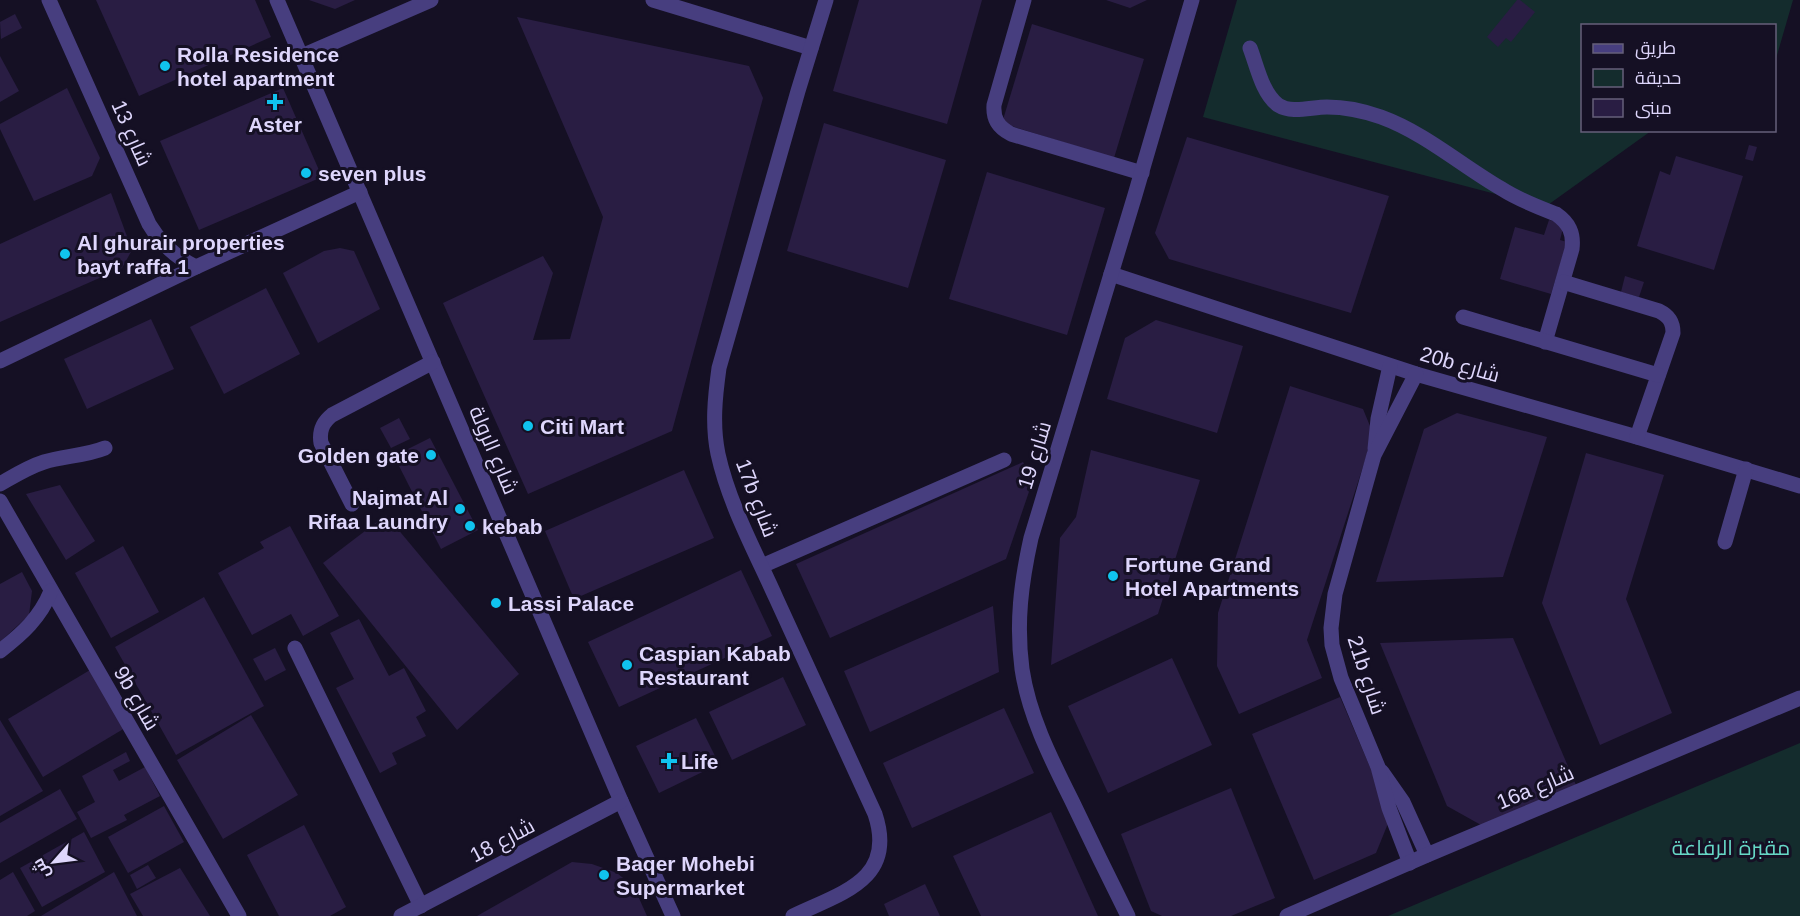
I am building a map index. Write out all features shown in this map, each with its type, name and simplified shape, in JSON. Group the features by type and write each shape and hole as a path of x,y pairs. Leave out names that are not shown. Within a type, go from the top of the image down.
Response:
{"street":[{"name":"شارع 13","path":"49,0 149,224 168,250 196,267"},
{"name":"شارع الرولة","path":"278,0 621,801 673,916"},
{"path":"302,56 431,0"},
{"path":"653,0 811,48"},
{"name":"17b شارع","path":"794,916 860,883 871,871 878,858 881,843 880,828 725,479 718,452 715,396 719,368 826,0"},
{"path":"1024,0 994,105 995,120 999,126 1011,134 1142,173"},
{"name":"شارع 19","path":"1128,916 1049,755 1033,714 1022,670 1019,626 1022,581 1031,538 1192,0"},
{"path":"1250,48 1266,88 1279,106 1293,110 1343,108 1379,116 1412,131 1503,190 1564,219 1573,238 1572,249 1545,342"},
{"path":"0,361 196,267 360,192"},
{"name":"20b شارع","path":"1111,274 1390,366 1800,486"},
{"path":"1563,282 1666,314 1671,319 1673,333 1637,437"},
{"path":"1463,317 1658,375"},
{"path":"352,504 321,443 321,427 325,420 434,362"},
{"name":"21b شارع","path":"1390,366 1378,419 1374,455 1335,594 1331,628 1332,645 1341,678 1378,767 1389,808 1410,862"},
{"name":"21b شارع","path":"1374,455 1416,374"},
{"path":"0,484 34,465 79,456 105,447"},
{"path":"762,566 1004,460"},
{"path":"1725,542 1746,469"},
{"name":"9b شارع","path":"0,501 239,916"},
{"path":"0,651 30,626 46,604 51,591"},
{"path":"296,648 421,906"},
{"name":"16a شارع","path":"1287,916 1800,698"},
{"name":"21b شارع","path":"1378,767 1403,802 1427,855"},
{"name":"شارع 18","path":"401,916 621,801"}],"green space":[{"path":"1237,0 1793,0 1776,59 1776,24 1581,24 1581,132 1650,132 1545,207 1203,117"},
{"name":"مقبرة الرفاعة","path":"1800,743 1800,916 1388,916"}],"building":[{"name":"Rolla Residence hotel apartment","path":"96,0 255,0 271,37 139,96"},
{"path":"309,0 355,0 335,9"},
{"path":"859,0 982,0 947,124 833,91"},
{"path":"1106,0 1147,0 1130,8"},
{"path":"1517,0 1535,12 1511,42 1506,38 1498,47 1487,37"},
{"path":"15,14 22,28 1,39 0,22"},
{"path":"517,17 749,66 763,98 672,431 528,494 443,303 543,256 553,273 533,340 570,339 603,217"},
{"path":"1032,24 1144,59 1114,158 1002,123"},
{"path":"0,56 19,91 0,102"},
{"path":"67,88 100,158 92,176 34,201 0,129 0,124"},
{"path":"283,88 322,177 199,230 160,141"},
{"path":"824,123 946,160 908,288 787,251"},
{"path":"1187,137 1389,196 1351,313 1169,259 1155,233"},
{"path":"1749,145 1757,147 1753,161 1745,159"},
{"path":"1676,156 1743,176 1714,270 1637,246 1660,171 1670,175"},
{"path":"987,172 1105,208 1067,335 949,299"},
{"name":"Al ghurair properties bayt raffa 1","path":"111,193 132,250 122,268 0,322 0,244"},
{"path":"1549,220 1564,224 1560,240 1567,242 1551,294 1500,279 1515,227 1544,235"},
{"path":"340,248 354,251 380,309 318,343 283,273 324,251"},
{"path":"1625,276 1644,282 1639,297 1621,292"},
{"path":"266,288 300,354 224,394 190,327"},
{"path":"151,319 174,369 87,409 64,359"},
{"path":"1156,320 1243,346 1217,433 1107,399 1125,338"},
{"path":"1290,386 1363,409 1370,426 1370,445 1307,640 1322,678 1239,714 1217,666 1218,613"},
{"path":"1457,413 1547,437 1503,577 1376,582 1424,429"},
{"path":"399,418 410,439 391,448 380,428"},
{"path":"430,438 478,530 441,549 394,456"},
{"name":"Fortune Grand Hotel Apartments","path":"1091,450 1200,480 1158,614 1051,665 1060,538 1076,517"},
{"path":"1586,453 1664,475 1626,599 1672,713 1600,745 1542,603"},
{"path":"1023,462 1033,480 1006,559 830,638 796,564"},
{"path":"684,470 714,538 574,599 545,531"},
{"path":"60,485 95,541 66,560 26,494"},
{"path":"386,515 519,674 457,730 323,563"},
{"path":"290,526 339,616 303,636 291,614 252,635 218,573 264,548 260,542"},
{"path":"123,546 159,612 111,638 75,573"},
{"path":"741,570 772,636 619,707 588,642"},
{"path":"22,572 32,591 29,615 0,642 0,584"},
{"path":"204,597 264,706 176,755 115,647"},
{"path":"993,606 999,672 870,732 844,671"},
{"path":"359,619 389,676 404,668 426,711 416,717 426,736 392,753 397,764 380,773 336,688 354,679 330,633"},
{"path":"1513,638 1576,785 1481,825 1447,806 1380,643"},
{"path":"275,648 286,670 265,681 253,659"},
{"path":"1172,658 1212,745 1108,793 1068,706"},
{"path":"90,670 125,728 43,777 8,719"},
{"path":"783,677 806,725 732,760 709,712"},
{"path":"1340,697 1391,816 1376,853 1314,880 1252,734"},
{"path":"1004,708 1034,773 912,828 883,763"},
{"path":"251,715 298,795 223,839 177,760"},
{"path":"696,718 719,764 659,793 636,746"},
{"path":"0,720 43,791 0,816"},
{"path":"126,752 130,761 113,770 119,781 145,767 160,796 124,815 127,820 91,838 77,812 95,802 82,776"},
{"path":"1231,788 1275,898 1231,916 1162,916 1151,911 1121,834"},
{"path":"60,789 77,819 0,863 0,823"},
{"path":"164,806 184,842 128,873 108,837"},
{"path":"1051,812 1098,916 981,916 953,856"},
{"path":"304,825 346,907 330,916 279,916 247,855"},
{"path":"84,832 105,872 42,907 20,868"},
{"path":"572,862 592,864 617,873 634,887 647,916 477,916"},
{"path":"148,865 156,878 137,889 130,875"},
{"path":"180,868 210,916 143,916 130,894"},
{"path":"13,872 35,911 27,916 0,916 0,880"},
{"path":"114,872 137,916 41,916"},
{"path":"925,884 940,916 889,916 884,904"}],"place":[{"name":"Rolla Residence hotel apartment","path":"165,66"},
{"name":"Aster","path":"275,102"},
{"name":"seven plus","path":"306,173"},
{"name":"Al ghurair properties bayt raffa 1","path":"65,254"},
{"name":"Citi Mart","path":"528,426"},
{"name":"Golden gate","path":"431,455"},
{"name":"Najmat Al Rifaa Laundry","path":"460,509"},
{"name":"kebab","path":"470,526"},
{"name":"Fortune Grand Hotel Apartments","path":"1113,576"},
{"name":"Lassi Palace","path":"496,603"},
{"name":"Caspian Kabab Restaurant","path":"627,665"},
{"name":"Life","path":"669,761"},
{"name":"Baqer Mohebi Supermarket","path":"604,875"}]}
